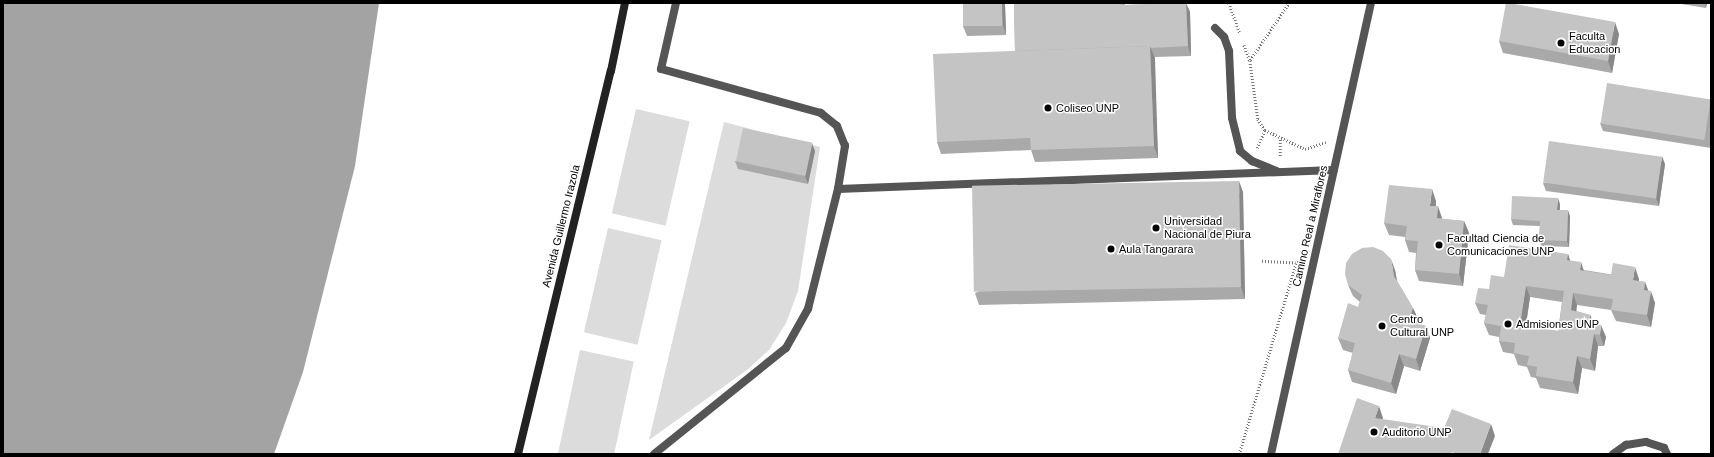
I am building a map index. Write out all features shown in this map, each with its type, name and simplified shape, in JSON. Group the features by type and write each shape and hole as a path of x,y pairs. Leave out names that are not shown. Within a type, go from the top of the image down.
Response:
{"main road":[{"name":"Avenida Guillermo Irazola","path":"518,454 611,72 625,3"}],"lane":[{"path":"654,454 786,348 808,309 838,189 845,146 837,126 821,113 661,69 676,3"},
{"name":"Camino Real a Miraflores","path":"1271,454 1370,3"},
{"path":"1215,28 1224,37 1229,51 1232,118 1240,151 1252,161 1280,172"},
{"path":"838,189 1334,170"},
{"path":"1613,454 1626,445 1646,442 1664,448 1667,454"}],"path":[{"path":"1229,3 1250,61 1258,119 1265,130 1305,149 1332,140"},
{"path":"1250,61 1289,3"},
{"path":"1239,454 1296,263 1261,261"}],"shaded area":[{"path":"3,3 379,3 355,166 303,372 274,454 3,454"},
{"path":"636,109 690,121 666,226 612,213"},
{"path":"724,122 820,147 798,291 786,323 769,350 747,370 649,440"},
{"path":"608,228 662,240 638,345 584,332"},
{"path":"580,350 634,361 614,454 558,454"}],"building":[{"path":"963,3 1002,3 1002,26 963,26"},
{"path":"1014,3 1122,3 1122,5 1186,3 1188,46 1015,51"},
{"name":"Faculta Educacion","path":"1506,3 1615,22 1608,61 1499,41"},
{"name":"Coliseo UNP","path":"1150,46 1154,146 1031,150 1030,138 937,142 933,54"},
{"path":"1607,83 1711,99 1704,140 1601,123"},
{"path":"743,128 812,143 805,176 736,161"},
{"path":"1549,141 1662,157 1656,198 1543,183"},
{"name":"Aula Tangarara","path":"1239,181 1241,287 974,292 972,186"},
{"name":"Facultad Ciencia de Comunicaciones UNP","path":"1389,185 1432,189 1430,206 1438,206 1437,218 1464,221 1459,274 1415,270 1418,241 1405,240 1407,226 1384,223"},
{"path":"1512,196 1558,198 1557,210 1568,210 1567,241 1539,240 1540,221 1511,219"},
{"name":"Admisiones UNP","path":"1509,245 1568,254 1567,260 1581,262 1580,270 1611,275 1613,263 1635,267 1633,280 1645,282 1644,290 1651,291 1647,315 1611,310 1613,299 1573,293 1571,310 1590,315 1589,323 1601,325 1600,335 1594,334 1590,359 1577,356 1573,382 1536,376 1537,367 1527,365 1529,356 1514,353 1515,343 1499,341 1501,326 1484,323 1488,305 1475,303 1478,288 1489,289 1491,275 1504,277","holes":["1526,286 1564,291 1558,331 1520,325"]},
{"name":"Centro Cultural UNP","path":"1373,247 1383,251 1391,259 1394,276 1413,308 1409,321 1426,326 1416,359 1399,354 1391,383 1348,370 1355,343 1338,338 1348,303 1358,307 1362,295 1348,285 1345,274 1346,263 1352,254 1362,248"},
{"name":"Auditorio UNP","path":"1357,398 1379,406 1375,418 1444,428 1452,409 1491,424 1480,454 1457,454 1452,452 1451,454 1338,454"}],"place":[{"name":"Faculta Educacion","path":"1561,43"},
{"name":"Coliseo UNP","path":"1048,108"},
{"name":"Universidad Nacional de Piura","path":"1156,228"},
{"name":"Facultad Ciencia de Comunicaciones UNP","path":"1439,245"},
{"name":"Aula Tangarara","path":"1111,249"},
{"name":"Admisiones UNP","path":"1508,324"},
{"name":"Centro Cultural UNP","path":"1382,326"},
{"name":"Auditorio UNP","path":"1374,432"}]}
